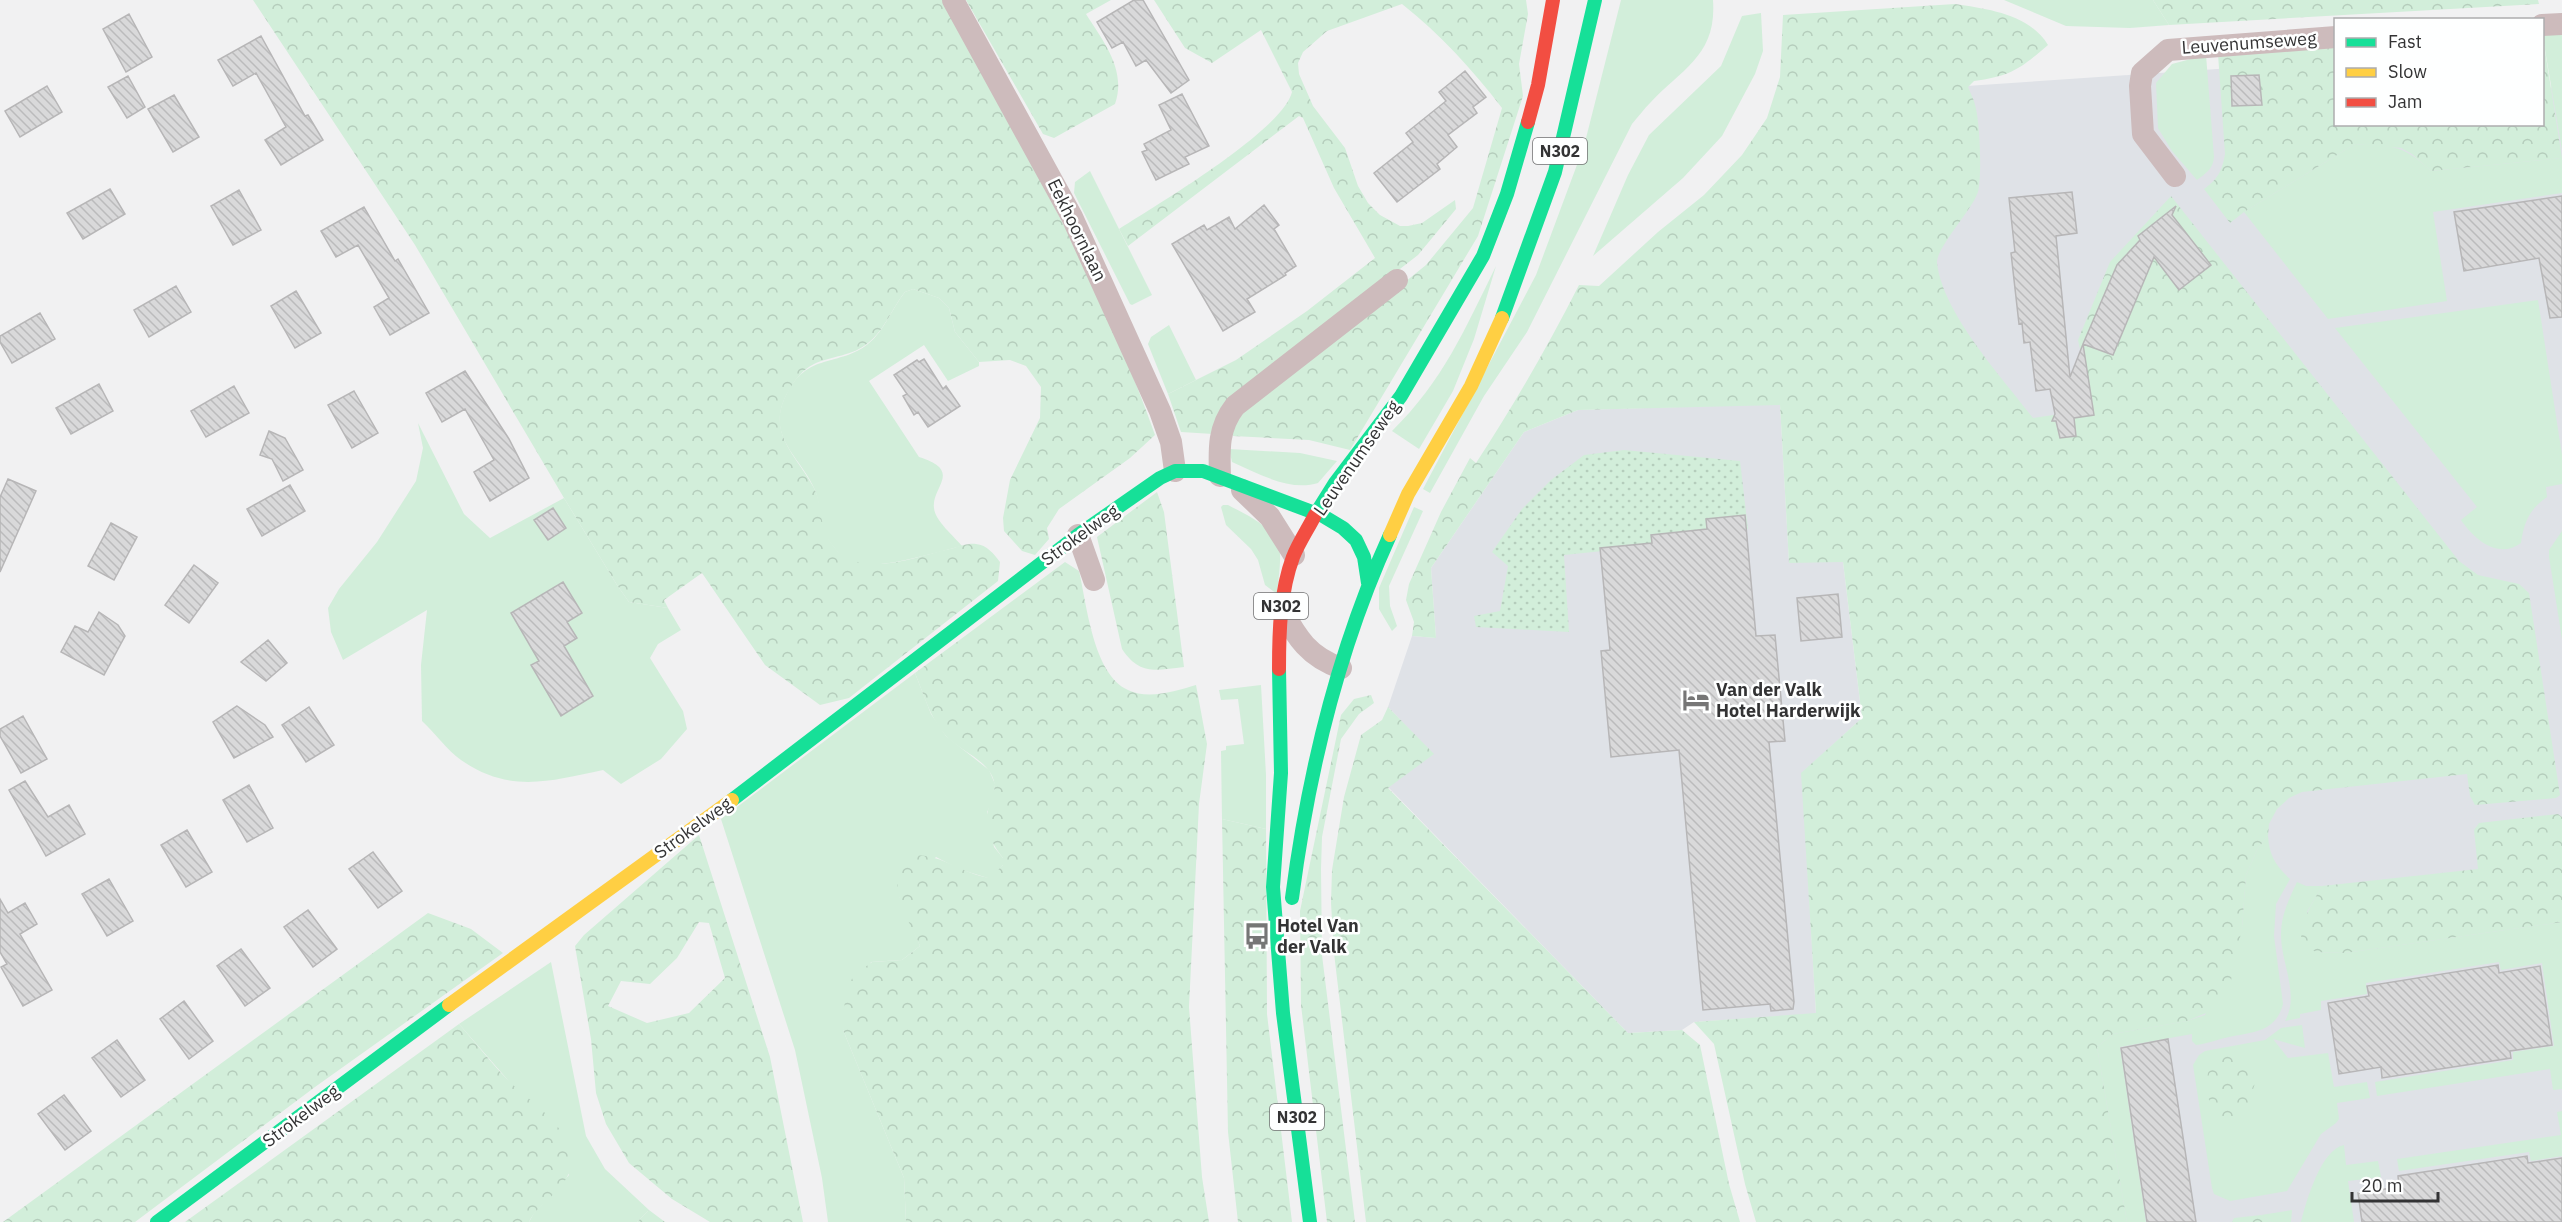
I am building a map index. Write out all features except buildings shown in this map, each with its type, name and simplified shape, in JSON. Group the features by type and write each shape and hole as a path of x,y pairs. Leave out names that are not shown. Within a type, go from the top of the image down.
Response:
{"main road":[{"name":"Leuvenumseweg","path":"1310,1222 1283,1013 1273,887 1281,773 1279,639 1285,582 1294,555 1316,513 1335,483 1401,396 1484,256 1507,194 1524,138 1538,85 1553,0"},
{"name":"Leuvenumseweg","path":"1283,1013 1290,918 1302,822 1341,668 1368,584 1408,494 1471,386 1511,299 1555,172 1595,0"},
{"path":"1175,471 1203,471 1316,513 1343,528 1356,540 1364,557 1368,584"},
{"name":"Strokelweg","path":"157,1222 535,942 711,816 1078,535 1140,491 1175,471"}],"street":[{"name":"Eekhoornlaan","path":"953,0 1072,217 1160,411 1171,442 1175,471"},
{"path":"2544,25 2562,24"},
{"name":"Leuvenumseweg","path":"2175,176 2143,134 2142,73 2168,50 2334,37"},
{"path":"1294,555 1270,517 1228,480 1219,441 1223,425 1235,406 1397,280"},
{"path":"1078,535 1094,580"},
{"path":"1281,609 1295,635 1306,649 1341,668"}],"shaded area":[{"path":"2562,45 2562,1222 2015,1222 1907,90 2334,61 2334,126 2544,126 2544,116"},
{"path":"1780,404 1789,562 1843,562 1862,718 1802,773 1816,1014 1694,1022 1682,1030 1628,1033 1388,787 1433,754 1388,707 1412,636 1436,638 1431,568 1524,432 1578,410"}],"green space":[{"path":"253,0 943,0 1030,160 1085,268 1134,378 1155,435 1130,458 1059,509 1047,528 1049,539 1035,555 1022,551 1004,531 1003,518 1010,480 1040,418 1041,387 1026,366 1010,360 979,362 955,332 949,308 939,298 913,289 905,292 900,298 884,325 868,343 856,351 821,361 806,369 793,383 782,405 781,430 785,442 814,488 825,532 834,547 845,557 875,564 908,560 976,544 987,548 1000,562 998,581 849,698 820,705 765,665 702,573 664,600 668,608 629,602 564,498 415,245"},
{"path":"966,0 1111,0 1086,14 1106,45 1116,68 1118,91 1115,104 1054,138 1043,134"},
{"path":"1154,0 1526,0 1528,14 1519,64 1523,96 1478,236 1350,450 1309,440 1233,436 1232,422 1426,265 1473,208 1502,108 1455,53 1402,4 1327,31 1303,52 1298,63 1299,74 1313,106 1345,148 1358,186 1368,203 1380,215 1400,226 1422,223 1455,200 1456,209 1418,255 1316,334 1213,434 1181,432 1168,394 1236,360 1307,311 1375,258 1334,188 1303,118 1299,116 1128,246 1119,229 1187,186 1243,146 1283,108 1292,92 1261,30 1212,63 1185,48"},
{"path":"1621,0 1713,0 1713,19 1704,48 1632,124 1527,332 1484,396 1430,493 1423,489 1536,275 1584,146"},
{"path":"2004,0 2153,0 2169,25 2130,28 2066,26"},
{"path":"2153,0 2538,0 2539,4 2169,25"},
{"path":"1955,4 1994,11 2019,20 2030,26 2048,45 2014,70 1997,77 1974,81 1968,87 1973,98 1979,127 1978,192 1942,248 1937,263 1950,303 1991,364 2033,418 2093,409 2078,340 2110,262 2171,196 2459,561 2478,575 2519,584 2529,593 2560,795 2556,798 2475,805 2470,796 2467,774 2302,792 2289,798 2277,809 2269,824 2268,835 2257,850 2246,875 2242,928 2229,990 2218,1008 2187,1021 2113,1034 2097,1047 2127,1222 1756,1222 1745,1184 1714,1044 1694,1022 1816,1013 1801,773 1862,718 1843,562 1789,563 1780,405 1578,410 1524,432 1431,568 1436,638 1412,636 1414,622 1406,600 1409,584 1441,512 1470,458 1476,463 1490,441 1530,375 1579,285 1599,286 1658,232 1704,195 1742,155 1767,118 1780,77 1783,15"},
{"path":"1761,13 1763,51 1755,74 1722,136 1683,178 1593,256 1628,175 1649,135 1721,66 1742,16"},
{"path":"2544,31 2562,34 2562,150 2544,44"},
{"path":"2544,44 2562,158 2431,171 2412,154 2401,148 2355,144 2244,212 2230,223 2204,189 2219,174 2225,154 2218,54 2334,46 2334,126 2544,126"},
{"path":"2206,55 2214,157 2211,168 2197,180 2172,151 2158,128 2156,83 2172,64"},
{"path":"2355,144 2396,148 2412,155 2431,171 2562,158 2562,193 2433,212 2447,301 2328,319 2244,212"},
{"path":"1090,171 1152,295 1132,305 1074,193 1075,182"},
{"path":"1496,266 1474,339 1453,391 1419,449 1392,431 1425,393 1452,353"},
{"path":"913,289 939,298 949,308 955,332 979,362 979,366 948,381 924,345 869,381 919,457 940,468 943,474 934,500 935,513 962,546 888,563 860,564 840,554 825,533 815,490 782,435 781,410 794,381 814,366 846,356 868,344 879,332 900,298 905,292"},
{"path":"2538,300 2562,455 2562,484 2546,487 2547,497 2528,517 2521,543 2512,548 2495,548 2480,540 2461,520 2477,507 2335,328"},
{"path":"1169,325 1196,380 1168,394 1148,344 1151,337"},
{"path":"418,423 464,514 490,538 564,498 629,602 668,608 681,630 658,644 650,658 683,711 687,729 661,759 621,784 603,770 548,781 513,781 479,771 461,760 422,721 421,665 427,610 343,660 331,632 328,608 339,589 377,542 416,481 423,448"},
{"path":"1229,449 1300,453 1337,461 1318,483 1296,485 1274,480 1232,462"},
{"path":"1624,450 1740,461 1748,529 1652,536 1651,546 1564,555 1569,632 1476,627 1474,616 1500,611 1508,566 1492,552 1522,509 1551,480 1584,455"},
{"path":"1157,492 1164,512 1184,667 1157,670 1135,664 1122,649 1097,537"},
{"path":"1228,505 1258,522 1276,540 1280,557 1277,594 1265,585 1258,560 1251,549 1226,525 1221,507"},
{"path":"1414,507 1423,511 1389,586 1390,606 1397,626 1392,631 1379,609 1379,588"},
{"path":"2562,531 2562,639 2549,550"},
{"path":"1065,562 1079,571 1093,637 1099,654 1116,682 1128,690 1144,694 1162,694 1196,685 1207,744 1199,804 1189,1007 1202,1177 1209,1222 906,1222 904,1178 843,1030 845,997 853,976 872,962 902,960 920,946 904,912 898,890 897,878 906,856 918,855 939,859 968,872 990,878 1003,865 1003,858 993,842 987,823 995,786 992,776 985,766 940,729 915,673"},
{"path":"915,673 931,714 946,736 989,770 995,784 994,798 987,812 994,847 1003,858 1003,865 991,879 959,869 936,857 899,896 920,946 902,960 871,962 843,1030 904,1178 906,1222 828,1222 822,1178 795,1050 721,819"},
{"path":"1261,685 1266,775 1266,829 1222,819 1221,751 1226,750 1226,746 1244,744 1238,699 1221,700 1219,690"},
{"path":"1371,695 1374,703 1359,714 1341,739 1322,837 1322,955 1355,1222 1327,1222 1301,1005 1300,911 1341,715 1354,699"},
{"path":"1388,707 1434,754 1388,788 1628,1033 1682,1030 1700,1045 1729,1184 1740,1222 1366,1222 1334,953 1332,870 1344,797 1361,735 1382,720"},
{"path":"2558,814 2562,817 2562,922 2345,953 2316,952 2301,944 2304,921 2322,886 2478,869 2474,830 2479,823"},
{"path":"1222,819 1266,829 1267,1014 1292,1222 1238,1222 1228,1132"},
{"path":"699,835 770,1057 803,1222 710,1222 672,1199 629,1163 606,1124 596,1093 591,1039 575,946 584,935","holes":["699,922 709,923 725,978 689,1013 647,1023 608,1006 621,981 650,984 677,958"]},
{"path":"2268,835 2274,859 2290,879 2276,904 2274,936 2283,1004 2280,1013 2269,1025 2255,1032 2204,1044 2196,1045 2192,1041 2192,1034 2120,1047 2146,1222 2127,1222 2097,1047 2113,1034 2187,1021 2205,1015 2242,928 2246,875 2257,850"},
{"path":"2297,882 2306,886 2322,886 2307,912 2316,952 2345,953 2562,922 2562,1089 2553,1090 2550,1069 2377,1096 2375,1082 2513,1060 2513,1052 2554,1046 2542,963 2501,970 2499,962 2366,983 2367,994 2321,1001 2321,1010 2300,1014 2300,1018 2285,1021 2291,1001 2281,928 2286,907"},
{"path":"428,913 471,929 503,953 315,1087 135,1222 3,1222"},
{"path":"551,962 586,1136 605,1169 649,1210 637,1222 529,1222 534,1213 569,1175 507,1079 459,1024"},
{"path":"459,1024 508,1080 552,1120 568,1144 571,1158 566,1179 529,1222 185,1222"},
{"path":"2302,1025 2305,1048 2273,1039 2288,1058 2328,1053 2334,1087 2367,1082 2370,1098 2337,1103 2339,1119 2321,1134 2287,1191 2230,1201 2214,1194 2193,1065 2199,1055 2205,1051 2265,1040 2281,1028"},
{"path":"2232,1049 2248,1061 2257,1077 2246,1111 2238,1120 2226,1120 2214,1116 2208,1096 2207,1077 2214,1061"},
{"path":"2562,1111 2562,1156 2531,1161 2529,1152 2399,1171 2397,1159 2561,1135 2557,1112"},
{"path":"2344,1145 2346,1165 2378,1161 2381,1177 2348,1181 2354,1222 2301,1222 2311,1190 2322,1166 2328,1156"},
{"path":"649,1210 665,1222 637,1222"},
{"path":"2292,1210 2291,1222 2271,1222 2261,1215"},
{"path":"2261,1215 2271,1222 2232,1222 2234,1218"}],"traffic: fast":[{"path":"1502,318 1555,172 1595,0"},
{"path":"1315,515 1335,483 1401,396 1483,256 1507,194 1528,122"},
{"path":"732,800 1078,535 1160,478 1175,471 1203,471 1323,516 1343,528 1356,540 1364,557 1368,583"},
{"path":"1292,898 1316,759 1340,667 1355,622 1390,535"},
{"path":"1279,669 1281,773 1273,887 1283,1013 1310,1222"},
{"path":"157,1222 449,1005"}],"traffic: slow":[{"path":"1390,535 1408,494 1471,386 1502,318"},
{"path":"449,1005 732,800"}],"traffic: jam":[{"path":"1528,122 1538,85 1553,0"},
{"path":"1279,669 1280,627 1285,584 1293,557 1315,515"}],"place":[{"name":"Van der Valk Hotel Harderwijk","path":"1696,700"},
{"name":"Hotel Van der Valk","path":"1257,936"}]}
